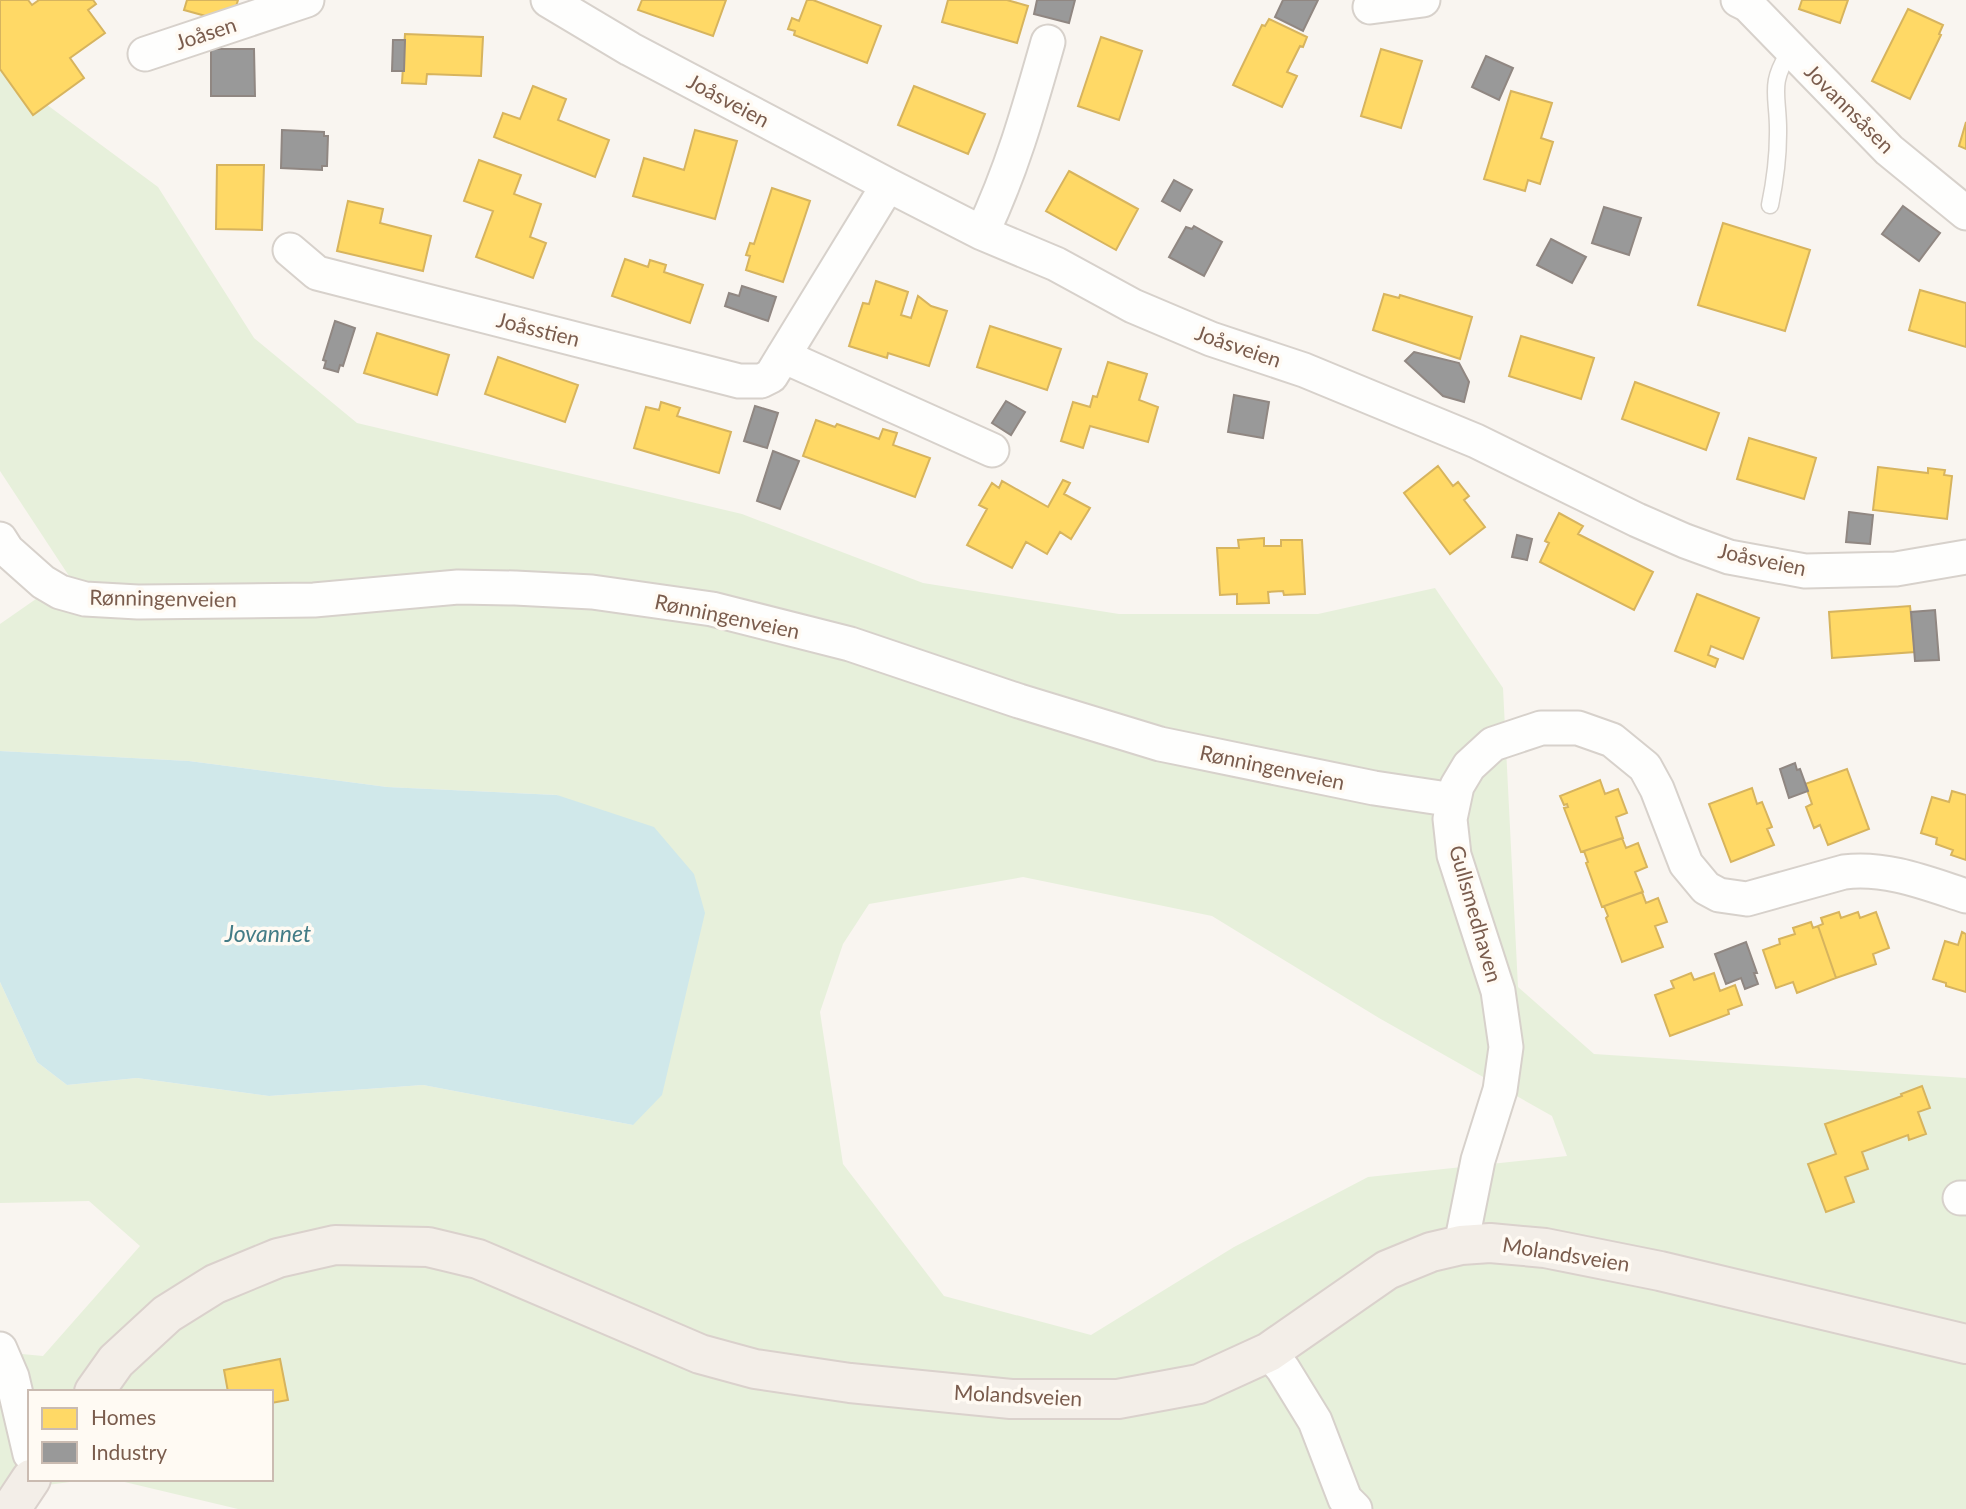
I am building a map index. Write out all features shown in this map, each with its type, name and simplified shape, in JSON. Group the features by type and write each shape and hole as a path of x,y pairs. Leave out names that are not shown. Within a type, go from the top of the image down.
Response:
{"main road":[{"name":"Molandsveien","path":"95,1390 116,1361 167,1314 215,1284 278,1258 335,1245 428,1248 478,1259 700,1354 755,1369 850,1383 1011,1399 1118,1399 1199,1384 1269,1352 1387,1270 1430,1252 1461,1245 1490,1243 1545,1248 1660,1271 1966,1344"},
{"path":"11,1509 30,1481"}],"street":[{"name":"Joåsen","path":"145,54 307,0"},
{"name":"Joåsveien","path":"548,0 630,49 887,185 982,233 1056,264 1133,306 1211,340 1304,370 1476,441 1685,541 1729,557 1805,571 1896,569 1966,556"},
{"path":"1370,7 1423,0"},
{"name":"Jovannsåsen","path":"1738,0 1748,5 1889,150 1966,213"},
{"path":"982,233 1020,144 1048,42"},
{"name":"Joåsstien","path":"290,250 317,273 739,381 761,381 771,376 887,185"},
{"path":"783,356 992,450"},
{"name":"Rønningenveien","path":"0,539 7,550 43,582 60,592 85,599 138,602 314,600 458,587 592,592 712,609 850,645 1160,744 1374,788 1454,800"},
{"name":"Gullsmedhaven","path":"1461,1245 1478,1160 1500,1090 1506,1047 1498,991 1454,855 1450,819 1457,786 1469,766 1493,744 1541,727 1578,728 1612,740 1645,767 1657,789 1686,864 1706,888 1719,895 1748,899 1860,870 1896,874 1966,896"},
{"path":"0,1349 12,1377 28,1445"},
{"path":"1269,1352 1283,1369 1315,1421 1345,1499 1355,1509"}],"lane":[{"path":"1770,205 1777,170 1779,130 1776,77 1791,50"}],"green space":[{"path":"0,70 158,187 254,338 357,423 742,514 923,583 1119,614 1318,614 1435,588 1503,688 1518,987 1594,1054 1966,1078 1966,1509 238,1509 120,1481 273,1481 273,1390 28,1390 28,1481 77,1481 40,1486 0,1509 0,1352 43,1356 140,1246 89,1201 0,1203 0,982 37,1062 67,1085 137,1078 269,1096 423,1085 633,1125 558,795 387,787 189,761 0,751 0,624 69,576 0,471","holes":["1023,877 1212,916 1379,1018 1552,1116 1567,1156 1368,1177 1234,1247 1091,1335 944,1296 843,1164 820,1012 843,944 869,904"]}],"water":[{"name":"Jovannet","path":"0,751 189,761 387,787 557,795 654,827 694,874 705,913 662,1095 633,1125 423,1085 269,1096 137,1078 67,1085 37,1062 0,982"}],"building: Homes":[{"path":"0,0 28,0 32,5 39,0 93,0 96,4 88,10 105,33 70,58 84,78 33,115 0,69"},
{"path":"187,0 238,0 231,23 184,10"},
{"path":"642,0 726,0 713,36 638,10"},
{"path":"807,0 881,26 867,63 794,35 795,31 788,29 792,18 799,21"},
{"path":"948,0 1007,0 1028,6 1017,43 942,22"},
{"path":"1802,0 1848,0 1840,23 1799,9"},
{"path":"1908,9 1943,25 1939,34 1941,35 1910,99 1872,81"},
{"path":"1269,19 1307,37 1287,72 1297,76 1282,107 1233,85 1262,25 1265,26"},
{"path":"405,34 483,37 481,76 427,74 426,84 402,83"},
{"path":"1101,37 1142,51 1119,120 1078,106"},
{"path":"1381,49 1422,61 1401,128 1361,116"},
{"path":"533,86 566,99 558,120 609,140 595,177 494,137 503,113 520,119"},
{"path":"914,86 985,114 968,154 898,125"},
{"path":"1511,91 1552,103 1541,138 1553,142 1540,184 1528,180 1525,191 1484,179"},
{"path":"1966,122 1966,149 1959,146"},
{"path":"695,130 737,141 715,219 633,196 644,158 684,170"},
{"path":"479,160 521,175 514,194 541,204 530,237 546,243 533,278 476,257 493,211 464,201"},
{"path":"217,165 264,165 262,230 216,229"},
{"path":"1069,171 1138,209 1116,250 1046,211"},
{"path":"772,188 810,201 783,282 746,270 750,256 746,255 750,243 754,244"},
{"path":"348,201 383,209 380,223 431,236 423,271 337,251"},
{"path":"1723,223 1810,250 1785,331 1698,305"},
{"path":"625,259 648,267 650,260 666,265 664,272 703,285 690,323 612,296"},
{"path":"876,281 908,292 901,315 911,318 918,296 931,306 947,311 929,366 888,353 887,358 849,346 863,303 869,304"},
{"path":"1920,290 1966,303 1966,347 1909,330"},
{"path":"1384,294 1399,298 1400,295 1472,317 1460,359 1373,330"},
{"path":"990,326 1061,349 1047,390 977,367"},
{"path":"377,333 449,355 437,395 364,373"},
{"path":"1521,336 1594,358 1581,399 1509,376"},
{"path":"498,357 578,385 565,422 485,394"},
{"path":"1108,362 1147,374 1139,400 1158,407 1148,442 1090,426 1083,448 1061,441 1073,402 1090,407 1093,396 1097,397"},
{"path":"1635,382 1719,413 1706,450 1622,419"},
{"path":"661,402 680,408 677,416 731,432 719,473 634,448 646,407 659,410"},
{"path":"816,420 835,427 837,424 879,439 883,429 897,433 893,445 930,458 915,497 803,456"},
{"path":"1749,438 1816,458 1804,499 1737,479"},
{"path":"1438,466 1453,486 1458,482 1469,496 1464,500 1485,527 1450,554 1404,493"},
{"path":"1878,467 1928,473 1928,468 1945,470 1944,475 1952,476 1947,519 1873,510"},
{"path":"1063,480 1070,483 1064,494 1090,508 1071,539 1060,532 1047,554 1026,542 1012,568 967,545 987,509 979,505 992,483 999,488 1002,481 1048,507"},
{"path":"1559,513 1583,526 1578,534 1653,572 1634,610 1540,562 1549,543 1545,541"},
{"path":"1264,538 1264,546 1281,546 1281,540 1302,540 1305,594 1284,595 1283,591 1268,592 1269,603 1237,604 1237,594 1220,595 1217,548 1239,548 1238,540"},
{"path":"1697,594 1759,618 1743,659 1711,646 1708,655 1718,659 1715,667 1675,651"},
{"path":"1910,606 1915,652 1832,658 1829,612"},
{"path":"1847,769 1869,829 1828,845 1820,825 1814,828 1806,807 1812,804 1805,784"},
{"path":"1600,780 1605,794 1618,789 1627,813 1616,817 1623,838 1581,852 1564,808 1568,807 1567,804 1564,805 1560,796"},
{"path":"1752,788 1757,804 1762,802 1772,827 1767,829 1774,845 1731,862 1709,804"},
{"path":"1952,791 1966,795 1966,860 1951,855 1953,850 1936,844 1937,838 1921,833 1932,797 1949,802"},
{"path":"1622,838 1626,848 1638,843 1647,867 1635,872 1643,892 1602,907 1584,851"},
{"path":"1642,892 1646,903 1658,898 1667,922 1655,926 1663,947 1622,962 1604,906"},
{"path":"1839,912 1841,918 1858,912 1860,918 1876,912 1889,948 1873,954 1876,964 1836,978 1818,926 1823,924 1821,918"},
{"path":"1811,922 1813,928 1818,926 1836,978 1797,993 1793,982 1776,988 1763,950 1780,944 1779,939 1795,934 1793,928"},
{"path":"1962,932 1966,934 1966,992 1933,979 1945,941 1958,945"},
{"path":"1691,973 1694,980 1714,973 1720,991 1735,985 1742,1005 1728,1010 1729,1014 1670,1036 1655,995 1674,988 1671,981"},
{"path":"1922,1086 1930,1108 1918,1112 1926,1134 1909,1140 1908,1135 1862,1152 1868,1169 1845,1177 1854,1202 1826,1212 1808,1164 1836,1154 1825,1124"},
{"path":"280,1359 288,1400 273,1403 273,1390 228,1390 224,1370"}],"building: Industry":[{"path":"1037,0 1075,0 1069,23 1034,14"},
{"path":"1283,0 1318,0 1303,31 1275,17"},
{"path":"393,40 405,40 404,71 392,71"},
{"path":"211,49 254,49 255,96 211,96"},
{"path":"1486,56 1513,68 1499,100 1472,87"},
{"path":"282,130 324,132 324,136 328,136 327,166 322,166 322,170 281,168"},
{"path":"1174,180 1192,190 1180,211 1162,201"},
{"path":"1903,206 1940,233 1919,261 1882,234"},
{"path":"1604,207 1641,218 1629,255 1592,243"},
{"path":"1194,226 1222,242 1204,276 1169,257 1186,227 1192,229"},
{"path":"1551,239 1586,257 1572,283 1537,265"},
{"path":"742,286 776,297 768,321 725,306 729,293 739,296"},
{"path":"335,321 355,328 343,366 340,365 338,372 324,368 326,361 323,360"},
{"path":"1414,352 1459,363 1469,382 1464,402 1443,396 1405,361"},
{"path":"1234,395 1269,402 1263,438 1228,432"},
{"path":"1006,401 1025,412 1011,435 992,423"},
{"path":"755,406 778,413 767,448 744,441"},
{"path":"773,451 799,461 780,509 757,501"},
{"path":"1849,512 1873,515 1870,544 1846,542"},
{"path":"1517,535 1532,539 1527,560 1512,557"},
{"path":"1935,610 1939,660 1915,661 1911,612"},
{"path":"1795,763 1808,791 1789,798 1780,769"},
{"path":"1746,942 1758,984 1745,989 1741,978 1726,984 1715,954"}]}
